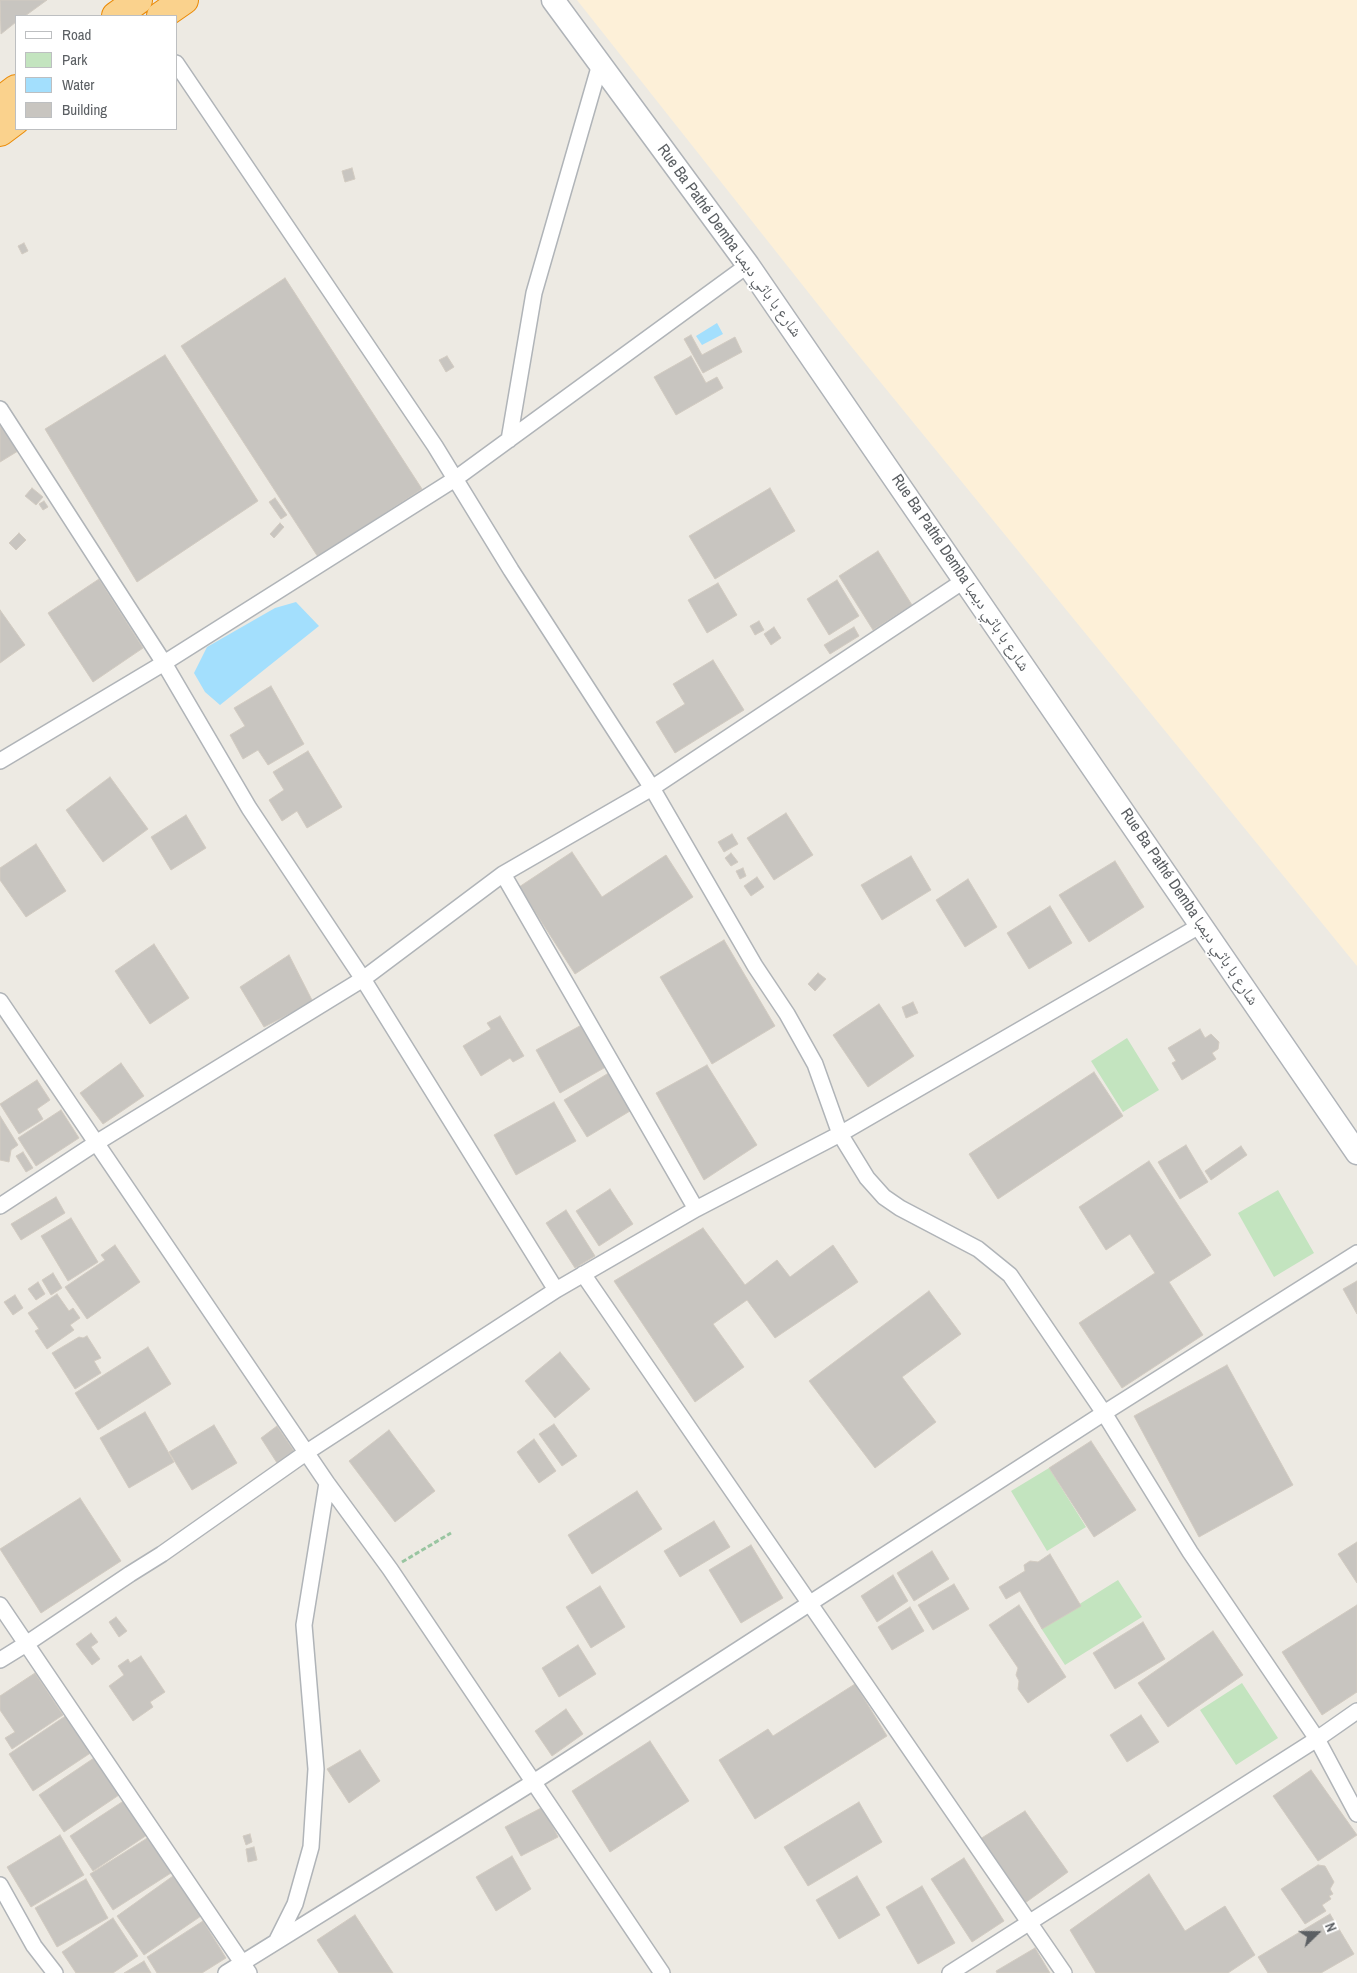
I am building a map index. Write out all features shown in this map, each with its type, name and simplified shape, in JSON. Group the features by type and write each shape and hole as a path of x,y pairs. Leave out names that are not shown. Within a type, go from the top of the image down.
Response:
{"highway":[{"path":"117,15 138,0"},
{"path":"162,15 184,0"},
{"path":"0,101 15,90"},
{"path":"0,132 15,121"}],"street":[{"name":"Rue Ba Pathé Demba شارع با باثي ديمبا","path":"553,0 748,265 966,580 1357,1153"},
{"path":"509,440 534,293 600,64"},
{"path":"178,66 435,446 511,570 652,788 755,966 787,1014 815,1064 840,1134 867,1178 884,1197 900,1208 978,1249 1010,1275 1104,1413 1190,1552 1317,1739 1357,1814"},
{"path":"0,761 164,663 456,479 748,265"},
{"path":"0,409 164,663 249,808 363,979 556,1290"},
{"path":"0,1206 96,1144 363,979 502,874 652,788 966,580"},
{"path":"502,874 696,1209"},
{"path":"0,1660 162,1554 307,1452 556,1290 696,1209 840,1134 1201,925"},
{"path":"0,1001 328,1483 390,1569 532,1783 662,1973"},
{"path":"226,1973 245,1967 277,1940 532,1783 1104,1413 1357,1253"},
{"path":"583,1274 1064,1973"},
{"path":"277,1940 295,1904 311,1847 316,1770 304,1624 328,1483"},
{"path":"0,1605 245,1967"},
{"path":"950,1973 1317,1739 1357,1711"},
{"path":"0,1885 34,1946 55,1973"}],"path":[{"path":"390,1569 451,1533"}],"shaded area":[{"path":"577,0 1357,0 1357,966 846,340"}],"green space":[{"path":"1127,1038 1159,1090 1123,1112 1091,1061"},
{"path":"1278,1190 1314,1253 1274,1277 1238,1213"},
{"path":"1049,1468 1086,1527 1047,1551 1011,1491"},
{"path":"1118,1580 1142,1617 1065,1665 1041,1628"},
{"path":"1242,1683 1278,1738 1236,1765 1200,1710"}],"water":[{"path":"717,323 723,334 702,345 696,336"},
{"path":"296,602 319,626 220,705 205,692 194,673 207,647 275,608"}],"building":[{"path":"0,0 47,0 26,15 15,15 15,23 1,34"},
{"path":"352,168 355,179 345,182 342,171"},
{"path":"24,243 28,251 22,254 18,246"},
{"path":"285,278 422,489 318,557 181,346"},
{"path":"691,335 702,355 735,337 742,352 703,373 684,339"},
{"path":"165,355 258,501 137,582 45,429"},
{"path":"447,356 454,367 446,372 439,360"},
{"path":"691,356 706,383 717,377 723,388 676,415 654,377"},
{"path":"0,422 18,451 0,462"},
{"path":"32,488 43,497 36,505 25,496"},
{"path":"770,488 795,531 715,579 689,536"},
{"path":"275,498 287,515 281,519 269,502"},
{"path":"44,501 48,507 43,510 39,504"},
{"path":"280,523 284,527 274,538 270,534"},
{"path":"19,533 26,540 16,550 9,543"},
{"path":"878,551 912,605 873,630 839,576"},
{"path":"99,579 143,648 93,682 48,613"},
{"path":"837,580 859,616 829,635 807,599"},
{"path":"718,583 737,615 707,633 688,600"},
{"path":"0,610 25,645 0,663"},
{"path":"759,621 764,630 755,635 750,626"},
{"path":"774,627 781,638 771,645 764,634"},
{"path":"854,627 859,636 830,654 824,645"},
{"path":"713,660 744,710 675,753 656,722 685,704 673,684"},
{"path":"271,686 304,744 268,765 258,750 243,759 230,735 245,726 234,708"},
{"path":"308,751 342,807 307,828 297,811 282,821 269,800 284,790 273,772"},
{"path":"110,777 148,829 103,862 66,810"},
{"path":"786,813 813,855 774,880 747,838"},
{"path":"186,815 206,848 171,870 151,837"},
{"path":"732,834 738,844 724,852 718,842"},
{"path":"36,844 66,891 26,917 0,880 0,868"},
{"path":"572,852 602,897 666,855 693,897 575,974 519,887"},
{"path":"731,853 738,862 731,866 725,858"},
{"path":"911,856 931,890 882,920 861,885"},
{"path":"1115,861 1144,907 1089,942 1059,895"},
{"path":"743,868 746,876 740,879 736,871"},
{"path":"757,877 764,887 751,896 744,886"},
{"path":"968,879 997,927 965,947 936,900"},
{"path":"1050,906 1072,943 1029,969 1007,933"},
{"path":"724,940 775,1026 712,1064 660,977"},
{"path":"154,944 189,998 150,1024 115,971"},
{"path":"289,955 313,1002 264,1027 240,987"},
{"path":"818,973 826,979 815,991 808,984"},
{"path":"913,1002 918,1013 906,1018 902,1007"},
{"path":"879,1004 914,1056 868,1087 833,1035"},
{"path":"500,1016 524,1056 513,1062 510,1058 481,1076 463,1046 491,1029 487,1023"},
{"path":"587,1022 611,1064 560,1093 536,1050"},
{"path":"1200,1029 1205,1038 1211,1034 1219,1042 1218,1049 1212,1053 1216,1059 1182,1080 1172,1063 1176,1061 1168,1048"},
{"path":"121,1063 144,1096 103,1124 80,1093"},
{"path":"707,1065 757,1145 704,1180 656,1093"},
{"path":"612,1071 635,1108 587,1137 564,1100"},
{"path":"1094,1072 1123,1116 998,1199 969,1154"},
{"path":"37,1080 50,1100 37,1109 43,1119 19,1134 0,1104"},
{"path":"554,1102 576,1141 516,1175 494,1135"},
{"path":"61,1110 79,1138 36,1166 18,1138"},
{"path":"0,1116 18,1145 11,1150 9,1162 0,1160"},
{"path":"1186,1145 1208,1182 1180,1199 1158,1162"},
{"path":"1241,1146 1247,1155 1211,1180 1205,1171"},
{"path":"23,1152 33,1168 26,1172 16,1156"},
{"path":"1149,1161 1211,1255 1169,1282 1203,1335 1122,1388 1079,1323 1155,1273 1130,1234 1106,1250 1079,1207"},
{"path":"610,1189 633,1224 599,1246 576,1211"},
{"path":"56,1197 65,1213 21,1240 11,1224"},
{"path":"566,1210 595,1256 575,1268 546,1223"},
{"path":"71,1218 98,1262 68,1281 41,1236"},
{"path":"703,1228 745,1285 777,1260 790,1277 833,1245 858,1282 775,1338 747,1300 713,1324 744,1367 695,1402 614,1281"},
{"path":"115,1245 140,1282 87,1319 65,1287 105,1260 101,1255"},
{"path":"53,1273 62,1288 51,1295 42,1280"},
{"path":"1357,1281 1357,1314 1343,1289"},
{"path":"38,1282 45,1294 36,1300 28,1289"},
{"path":"929,1291 961,1334 902,1377 936,1422 875,1468 809,1381"},
{"path":"57,1294 69,1311 73,1308 80,1318 70,1325 74,1330 47,1349 35,1331 39,1329 28,1313"},
{"path":"15,1295 23,1308 13,1315 4,1302"},
{"path":"87,1336 101,1358 94,1361 101,1373 75,1389 52,1353 79,1337"},
{"path":"148,1347 171,1384 98,1430 75,1393"},
{"path":"560,1352 590,1389 555,1418 525,1381"},
{"path":"1227,1365 1293,1485 1199,1537 1134,1416"},
{"path":"145,1412 174,1462 129,1488 100,1438"},
{"path":"554,1424 577,1456 562,1466 539,1434"},
{"path":"214,1425 237,1463 192,1490 169,1452"},
{"path":"277,1426 296,1454 279,1466 261,1438"},
{"path":"389,1430 435,1491 395,1522 349,1461"},
{"path":"534,1439 556,1471 539,1483 517,1452"},
{"path":"1091,1441 1136,1510 1094,1537 1049,1468"},
{"path":"637,1491 662,1529 592,1574 568,1535"},
{"path":"80,1498 121,1561 41,1613 0,1549"},
{"path":"714,1521 730,1547 680,1577 664,1551"},
{"path":"1357,1542 1357,1583 1338,1554"},
{"path":"751,1545 783,1598 741,1623 709,1570"},
{"path":"932,1551 949,1579 914,1601 897,1573"},
{"path":"1050,1554 1081,1606 1042,1629 1020,1591 1006,1599 999,1587 1025,1571 1024,1565 1030,1561 1038,1562"},
{"path":"893,1575 908,1601 877,1622 861,1596"},
{"path":"954,1584 969,1609 933,1630 918,1605"},
{"path":"600,1586 625,1627 591,1648 566,1607"},
{"path":"1019,1605 1066,1677 1028,1703 1018,1689 1019,1681 1016,1675 1018,1668 989,1625"},
{"path":"1357,1605 1357,1692 1322,1715 1282,1652"},
{"path":"910,1607 924,1631 892,1650 878,1627"},
{"path":"116,1617 127,1631 119,1637 109,1622"},
{"path":"1143,1622 1165,1659 1115,1689 1093,1653"},
{"path":"1213,1631 1243,1675 1168,1727 1138,1683"},
{"path":"91,1633 98,1642 91,1647 100,1659 92,1665 76,1644"},
{"path":"578,1645 596,1674 559,1697 542,1668"},
{"path":"141,1656 165,1692 150,1702 153,1707 133,1721 109,1686 124,1675 118,1666 128,1659 130,1663"},
{"path":"35,1673 63,1715 12,1749 5,1738 15,1732 0,1710 0,1696"},
{"path":"855,1684 887,1736 755,1819 719,1760 768,1729 773,1736"},
{"path":"566,1709 583,1734 552,1756 535,1731"},
{"path":"67,1715 92,1752 33,1791 9,1754"},
{"path":"1141,1715 1159,1742 1127,1762 1110,1735"},
{"path":"650,1741 689,1801 610,1852 572,1791"},
{"path":"360,1750 380,1781 349,1803 327,1769"},
{"path":"94,1758 119,1795 64,1832 39,1795"},
{"path":"1311,1770 1357,1835 1318,1861 1273,1796"},
{"path":"125,1800 147,1835 93,1871 70,1836"},
{"path":"859,1802 882,1842 808,1886 784,1847"},
{"path":"543,1807 558,1837 521,1856 505,1827"},
{"path":"1025,1811 1068,1872 1025,1903 980,1839"},
{"path":"250,1834 252,1842 246,1845 243,1836"},
{"path":"60,1835 84,1875 31,1907 7,1867"},
{"path":"149,1837 171,1873 113,1910 90,1874"},
{"path":"254,1847 257,1860 248,1862 246,1849"},
{"path":"512,1856 531,1889 496,1911 476,1877"},
{"path":"964,1858 1004,1921 972,1942 931,1879"},
{"path":"1318,1865 1325,1866 1334,1882 1330,1889 1333,1894 1329,1896 1331,1899 1322,1905 1326,1911 1305,1924 1281,1889"},
{"path":"1149,1874 1185,1931 1225,1906 1255,1955 1228,1973 1096,1973 1070,1930"},
{"path":"173,1876 201,1916 144,1955 117,1916"},
{"path":"857,1876 880,1915 839,1939 816,1900"},
{"path":"86,1879 108,1918 57,1947 35,1908"},
{"path":"922,1886 955,1943 918,1964 886,1907"},
{"path":"1330,1914 1354,1954 1321,1973 1268,1973 1258,1957"},
{"path":"355,1915 393,1973 339,1973 317,1940"},
{"path":"113,1918 138,1956 113,1973 76,1973 62,1952"},
{"path":"203,1921 226,1958 202,1973 157,1973 147,1957"},
{"path":"1035,1948 1050,1973 997,1973 996,1971"},
{"path":"144,1961 151,1973 124,1973"}]}
